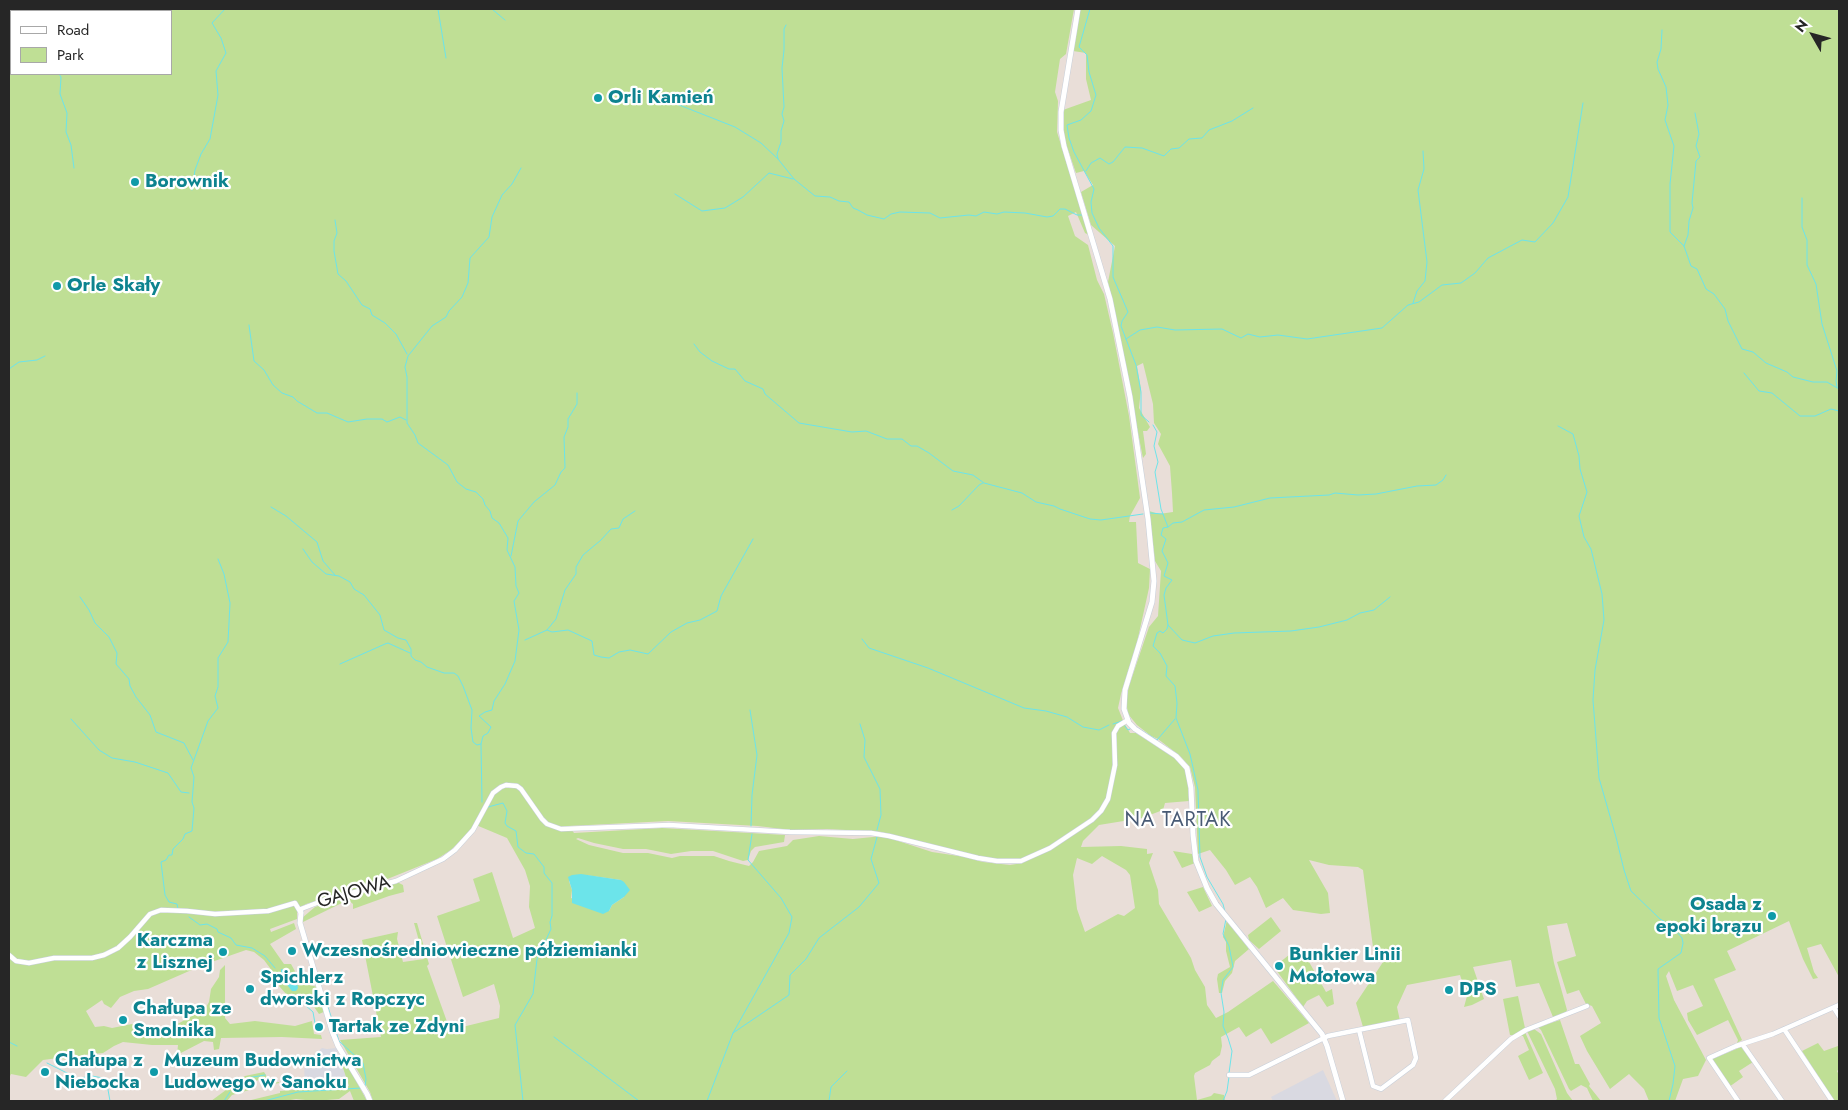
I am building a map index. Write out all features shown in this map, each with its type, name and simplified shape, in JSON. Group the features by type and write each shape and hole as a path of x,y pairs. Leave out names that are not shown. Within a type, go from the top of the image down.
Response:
{"street":[{"path":"1078,9 1061,112 1061,130 1064,146 1110,299 1130,396 1148,519 1154,581 1152,602 1123,697 1124,709 1128,720 1135,730 1176,756 1187,768 1191,788 1196,861 1211,897 1324,1038 1343,1101"},
{"name":"GAJOWA","path":"370,1101 338,1046 332,1031 300,923 301,910 322,901 367,890 412,875 449,855 467,838 493,793 501,787 517,786 525,792 533,808 547,824 561,829 670,825 790,832 871,833 978,858 996,861 1021,861 1050,848 1092,820 1101,811 1108,799 1115,765 1114,733 1118,726 1128,720"},
{"path":"9,955 16,960 29,963 54,958 92,958 104,955 118,948 150,914 161,910 215,914 268,911 295,903 301,913"},
{"path":"1738,1101 1709,1058 1839,1005"},
{"path":"1445,1101 1510,1039 1526,1030 1587,1006"},
{"path":"1834,1008 1839,1016"},
{"path":"1229,1075 1249,1075 1324,1038 1359,1030 1408,1020 1416,1058 1415,1062 1381,1089 1373,1086 1359,1030"},
{"path":"1784,1029 1832,1101"},
{"path":"1743,1045 1782,1101"}],"shaded area":[{"path":"322,1048 336,1048 349,1086 305,1089 304,1063"},
{"path":"1323,1070 1337,1101 1273,1101 1271,1097"}],"green space":[{"path":"9,9 1074,9 1066,54 1060,59 1055,92 1058,101 1057,132 1089,235 1085,233 1076,212 1068,216 1075,236 1088,245 1097,280 1104,294 1129,416 1140,498 1130,516 1129,522 1136,522 1138,563 1150,569 1149,588 1136,647 1118,708 1130,733 1136,733 1178,760 1183,766 1187,774 1189,801 1165,803 1163,810 1142,818 1099,825 1083,841 1081,847 1121,846 1147,849 1147,854 1153,853 1149,863 1158,890 1159,904 1191,958 1195,970 1205,987 1207,1005 1216,1018 1228,1012 1273,981 1309,1023 1271,1044 1261,1028 1246,1037 1239,1027 1221,1037 1220,1055 1210,1065 1195,1073 1194,1076 1197,1100 1211,1096 1214,1093 1224,1095 1225,1101 373,1101 370,1092 340,1040 381,1037 362,940 398,932 397,939 403,962 424,959 414,923 417,923 429,964 427,966 450,1030 499,1018 500,1006 494,984 463,997 437,916 480,901 473,879 492,872 513,938 535,928 529,907 530,886 525,870 507,838 476,825 451,850 437,859 365,888 306,904 297,911 297,919 270,929 271,932 294,923 296,929 270,944 284,964 291,964 301,982 317,987 326,1011 319,1014 312,1004 287,995 279,986 273,972 264,960 254,952 246,950 203,965 148,989 134,991 120,997 111,1008 104,1004 102,1000 86,1011 95,1027 104,1026 112,1028 132,1024 163,1029 172,1027 205,1009 209,1002 211,989 219,977 220,970 225,965 225,1018 230,1024 255,1021 295,1026 312,1021 314,1034 321,1035 322,1039 282,1037 221,1038 219,1049 214,1050 213,1042 204,1041 177,1055 178,1045 123,1042 103,1053 83,1055 68,1060 58,1058 43,1060 26,1077 11,1074 9,1078","holes":["668,821 758,826 790,830 827,829 882,832 926,846 986,860 1019,861 1023,863 1010,865 983,862 932,852 883,836 853,839 819,836 793,840 787,846 759,851 749,866 714,856 680,856 672,858 648,853 623,853 589,845 576,839 623,849 646,849 671,854 691,851 713,851 743,861 748,860 751,851 755,847 784,842 785,835 662,828 574,833 569,826","1102,856 1126,870 1130,875 1135,908 1124,916 1118,914 1085,932 1077,909 1073,875 1077,858 1092,864","585,875 621,880 624,897 612,905 609,911 571,898 572,890 569,881"]},
{"path":"1079,9 1839,9 1839,977 1821,944 1807,948 1814,972 1818,978 1813,979 1803,959 1789,921 1727,951 1736,970 1714,979 1742,1040 1737,1043 1738,1040 1728,1020 1697,1035 1688,1020 1687,1013 1703,1006 1693,985 1677,991 1669,971 1666,976 1674,1000 1706,1060 1698,1076 1683,1079 1675,1101 1649,1101 1644,1089 1629,1074 1610,1089 1580,1036 1601,1023 1592,1006 1586,1004 1579,990 1567,994 1557,962 1576,956 1567,923 1547,926 1554,963 1567,1010 1565,1014 1553,1017 1539,983 1516,987 1511,960 1473,967 1484,999 1472,1005 1464,1007 1467,996 1460,975 1407,985 1397,1007 1400,1021 1363,1027 1356,1003 1385,959 1374,955 1363,870 1358,867 1329,865 1309,860 1328,893 1330,913 1321,914 1293,910 1283,898 1266,908 1257,887 1250,877 1235,885 1210,850 1198,854 1195,787 1190,767 1180,756 1137,725 1128,714 1126,700 1149,627 1158,616 1161,571 1155,561 1149,511 1159,514 1173,512 1172,493 1170,466 1158,444 1161,434 1154,423 1153,404 1143,363 1137,366 1141,389 1139,408 1150,427 1147,431 1143,431 1146,454 1143,458 1108,282 1115,246 1091,225 1081,192 1093,185 1084,171 1076,173 1062,126 1063,110 1091,100 1086,79 1086,53 1073,51"},
{"path":"1173,851 1192,854 1195,863 1182,868"},
{"path":"397,882 403,885 404,892 353,909 353,904 348,900 303,922 302,918 315,907"},
{"path":"1203,887 1212,906 1199,912 1187,892"},
{"path":"1271,917 1281,931 1259,949 1249,940 1248,935"},
{"path":"1227,920 1249,949 1235,961 1232,973 1225,981 1222,993 1219,993 1218,974 1230,967 1226,942 1223,937"},
{"path":"1300,946 1326,992 1332,989 1334,1004 1327,1007 1319,995 1307,1001 1303,1007 1274,967"},
{"path":"1518,996 1525,1028 1514,1035 1510,1035 1503,999"},
{"path":"1560,1020 1575,1064 1579,1064 1590,1084 1589,1086 1601,1101 1593,1101 1587,1088 1581,1085 1571,1091 1569,1089 1538,1027"},
{"path":"1534,1029 1541,1034 1567,1093 1573,1101 1555,1101 1557,1099 1555,1089 1527,1031"},
{"path":"1525,1032 1543,1073 1529,1080 1518,1056 1529,1050 1523,1036 1521,1036"},
{"path":"1818,1043 1824,1051 1838,1046 1839,1048 1839,1069 1837,1071 1839,1075 1839,1101 1834,1101 1802,1051"},
{"path":"1741,1047 1753,1062 1739,1071 1743,1077 1729,1087 1712,1059"},
{"path":"343,1057 367,1101 354,1101 350,1091 339,1099 247,1101 280,1093 280,1091 349,1086 340,1059"},
{"path":"264,1072 268,1083 279,1083 265,1086 264,1079 250,1082 249,1090 232,1095 227,1101 211,1101 245,1076"}],"water":[{"path":"581,874 621,880 630,890 624,897 612,905 609,911 603,914 572,903 572,890 568,877"},
{"path":"281,969 289,971 296,978 298,988 296,991 292,991 284,981"}],"waterway":[{"path":"192,190 195,170 201,154 210,139 218,95 216,71 226,53 221,38 212,23 225,9"},
{"path":"438,9 446,58"},
{"path":"492,9 505,20"},
{"path":"1090,9 1079,47 1087,55 1089,72 1096,95 1091,111 1081,120 1067,125 1074,152 1094,189 1091,202 1092,213 1099,228 1113,246 1113,277 1128,312 1121,326 1136,365 1141,392 1141,415 1149,422"},
{"path":"786,25 784,29 782,68 784,107 782,114 784,121 777,154 778,159 794,179 815,196 830,197 839,201 849,202 853,208 867,215 884,219 891,214 900,212 930,213 940,218 976,216 984,212 997,214 1004,212 1025,213 1047,217 1053,216 1060,209 1065,209 1077,215 1082,215"},
{"path":"1662,30 1661,49 1657,62 1666,87 1668,105 1665,120 1674,146 1670,184 1670,232 1684,246 1691,266 1697,269 1706,289 1714,294 1725,309 1728,321 1742,349 1753,352 1766,363 1787,372 1793,377 1813,382 1827,382 1839,389"},
{"path":"60,75 60,94 67,113 66,132 71,145 74,168"},
{"path":"674,103 735,127 761,143 778,159"},
{"path":"1126,339 1140,330 1157,327 1175,330 1222,329 1241,338 1248,334 1260,337 1278,335 1307,339 1382,328 1408,305 1419,302 1442,285 1461,283 1475,273 1488,258 1522,240 1535,242 1553,223 1568,197 1583,103"},
{"path":"1086,171 1091,163 1100,158 1109,164 1113,162 1125,147 1142,148 1164,156 1171,149 1179,148 1189,139 1202,138 1209,130 1232,121 1253,108"},
{"path":"1684,246 1693,208 1696,161 1700,157 1696,146 1699,134 1695,113"},
{"path":"1413,303 1417,291 1425,281 1427,262 1418,190 1424,169 1423,151"},
{"path":"482,802 481,744 483,736 488,733 491,727 479,716 492,710 494,701 505,684 515,661 519,630 514,601 519,593 516,586 515,567 507,550 508,538 499,523 492,518 483,499 476,492 466,489 457,482 448,465 418,443 407,423 407,377 405,367 408,356 432,326 446,317 462,297 468,283 470,258 489,237 492,217 502,195 512,184 521,168"},
{"path":"675,194 702,211 725,208 743,197 769,173 793,179"},
{"path":"1802,198 1802,227 1807,240 1807,265 1816,284 1822,324 1837,371 1837,387"},
{"path":"335,220 337,233 334,241 334,251 338,274 346,281 362,305 370,309 372,315 385,323 396,334 407,354"},
{"path":"249,325 254,361 264,370 273,385 282,393 293,397 317,413 327,413 348,422 367,419 382,419 387,422 400,417 406,420"},
{"path":"694,344 700,352 712,361 729,369 735,369 745,381 763,389 765,394 799,423 852,432 866,431 887,439 902,439 911,446 917,446 929,453 953,471 973,475 984,483 1022,493 1036,502 1054,506 1090,519 1101,520 1143,514"},
{"path":"9,369 19,362 37,360 45,356"},
{"path":"1744,373 1759,391 1772,393 1800,416 1815,416 1831,409 1839,411"},
{"path":"511,556 518,521 534,502 555,485 565,468 564,437 568,427 568,419 577,404 577,393"},
{"path":"1153,425 1157,432 1154,446 1158,462 1155,472 1161,509 1168,527 1163,528 1161,535 1166,539 1162,551 1168,563 1164,576 1172,580 1166,588 1164,595 1167,629 1163,633 1160,631 1157,633 1153,646 1160,653 1167,666 1166,676 1175,686 1176,718 1190,754 1198,790 1200,857 1207,877 1223,904 1225,912"},
{"path":"1558,426 1573,434 1579,456 1580,469 1587,492 1579,516 1584,537 1591,549 1602,594 1604,620 1595,670 1593,700 1599,778 1631,891 1660,919 1672,926 1682,938 1683,943 1681,953 1658,969 1659,1018 1675,1066 1669,1101"},
{"path":"1168,527 1204,510 1234,507 1270,498 1329,495 1335,493 1376,494 1417,486 1436,485 1446,475"},
{"path":"952,510 959,506 983,483"},
{"path":"271,507 286,516 317,542 323,561 335,575"},
{"path":"547,630 556,619 565,590 576,574 576,567 583,555 611,529 619,528 623,519 635,511"},
{"path":"1150,513 1163,514"},
{"path":"525,640 547,630 552,632 568,630 592,641 594,655 609,658 619,652 630,650 648,654 671,632 687,623 700,620 717,611 721,596 753,539"},
{"path":"303,549 312,562 326,574 339,576 350,582 354,589 364,595 380,615 384,630 406,640 411,649 411,656 415,660 427,667 444,673 454,673 458,676 472,710 471,728 473,742 477,745 481,744"},
{"path":"178,909 177,904 169,902 165,895 161,862 166,860 169,855 172,855 173,849 183,839 185,834 192,831 194,777 191,768 208,721 218,708 215,696 218,687 218,658 228,642 230,603 224,574 218,559"},
{"path":"80,597 95,623 109,637 117,653 116,664 129,679 130,686 136,697 150,715 156,732 184,743 193,760"},
{"path":"1168,625 1182,640 1195,643 1213,636 1234,633 1291,631 1347,620 1360,613 1374,610 1390,597"},
{"path":"862,639 869,648 928,668 1024,708 1046,711 1067,717 1083,727 1099,730 1109,725"},
{"path":"340,664 388,643 410,653"},
{"path":"750,710 757,755 752,795 751,826"},
{"path":"71,719 99,750 112,758 135,762 168,773 181,792 189,793"},
{"path":"1136,727 1157,740 1175,719"},
{"path":"1113,724 1122,721"},
{"path":"860,724 865,740 864,757 880,789 881,815 877,830"},
{"path":"1125,726 1128,730 1130,729"},
{"path":"488,807 503,803 507,811 505,823 516,831 518,847 526,853 534,854 544,867 544,873 552,883 551,929 537,959 533,994 515,1025 523,1101"},
{"path":"707,1101 733,1033 789,933 792,917 781,898 748,860 752,834"},
{"path":"733,1033 789,995 790,975 806,959 819,938 859,907 879,883 871,859 877,837"},
{"path":"189,917 200,925 207,924 217,929 218,932 231,938 236,945 252,948 265,956 275,968"},
{"path":"1226,919 1223,934 1229,946 1233,967 1223,980 1221,993 1224,1012 1223,1026 1232,1051 1229,1073"},
{"path":"304,1004 313,1012 316,1029"},
{"path":"327,1004 339,1041 363,1063 366,1079 365,1086"},
{"path":"554,1037 639,1101"},
{"path":"9,1042 17,1046"},
{"path":"47,1063 73,1076"},
{"path":"829,1101 831,1087 847,1071"},
{"path":"247,1078 265,1075"},
{"path":"75,1079 76,1082 80,1078 92,1076 103,1078 107,1084 110,1101"},
{"path":"1223,1101 1229,1077"},
{"path":"264,1101 298,1092 361,1088"},
{"path":"224,1101 230,1092"}],"place":[{"name":"Orli Kamień","path":"598,98"},
{"name":"Borownik","path":"135,182"},
{"name":"Orle Skały","path":"57,286"},
{"name":"Osada z epoki brązu","path":"1772,916"},
{"name":"Wczesnośredniowieczne półziemianki","path":"292,951"},
{"name":"Karczma z Lisznej","path":"223,952"},
{"name":"Bunkier Linii Mołotowa","path":"1279,966"},
{"name":"Spichlerz dworski z Ropczyc","path":"250,989"},
{"name":"DPS","path":"1449,990"},
{"name":"Chałupa ze Smolnika","path":"123,1020"},
{"name":"Tartak ze Zdyni","path":"319,1027"},
{"name":"Chałupa z Niebocka","path":"45,1072"},
{"name":"Muzeum Budownictwa Ludowego w Sanoku","path":"154,1072"}],"district":[{"name":"NA TARTAK","path":"1178,821"}]}
